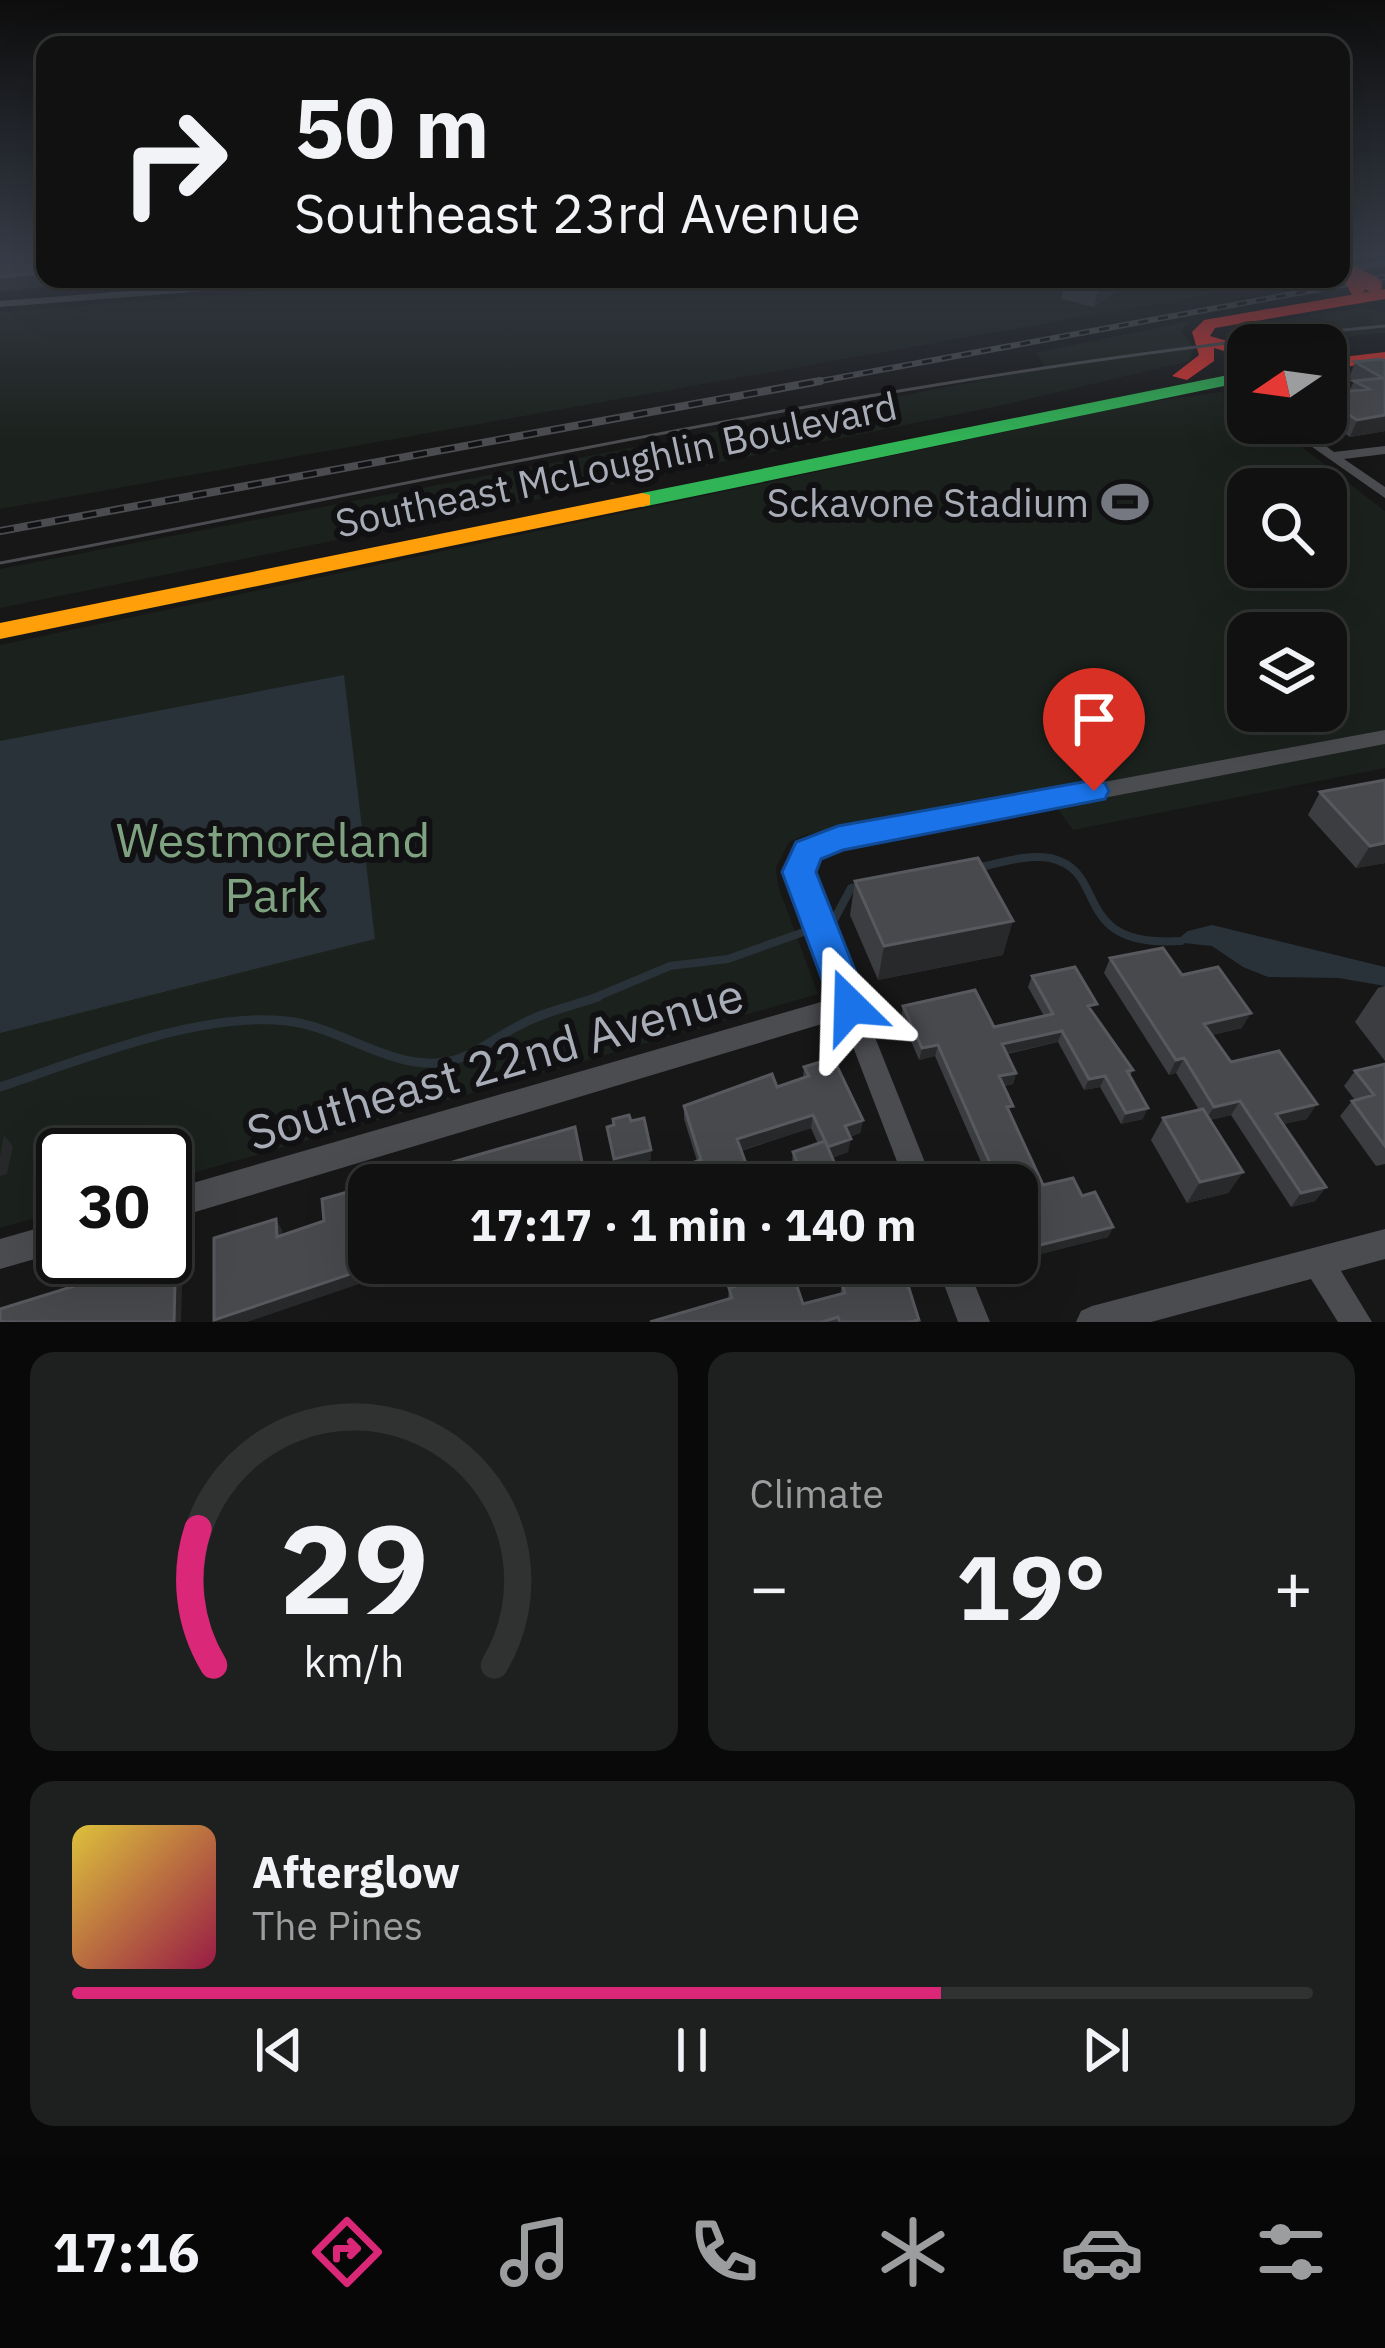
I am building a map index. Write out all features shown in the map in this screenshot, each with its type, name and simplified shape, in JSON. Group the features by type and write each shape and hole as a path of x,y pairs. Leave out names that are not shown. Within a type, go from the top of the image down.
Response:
{"highway":[{"path":"1181,376 1208,357 1200,332 1233,318"},
{"path":"1204,340 1227,347"},
{"path":"1347,356 1385,347"},
{"path":"1347,359 1385,357"},
{"path":"1347,362 1385,368"},
{"name":"Southeast McLoughlin Boulevard","path":"0,617 1227,368"},
{"name":"Southeast McLoughlin Boulevard","path":"0,631 1227,393"}],"street":[{"path":"1315,444 1385,494"},
{"path":"1332,456 1385,450"},
{"path":"912,1164 799,872 808,851 838,838 1385,737"},
{"name":"Southeast 22nd Avenue","path":"192,1198 850,1006"},
{"path":"0,1254 36,1244"},
{"path":"1092,1322 1385,1244"},
{"path":"1318,1263 1356,1322"},
{"path":"959,1284 974,1322"}],"green space":[{"path":"0,318 1078,318 0,509"},
{"path":"1209,318 1189,322 1182,331 1194,348 1190,361 999,406 0,608 0,569 1046,368 1035,353"},
{"path":"1296,318 1385,318 1385,333 1347,337 1347,324 1256,324"},
{"name":"Westmoreland Park","path":"1227,391 1227,444 1298,444 1329,468 1227,468 1227,588 1347,588 1347,482 1385,511 1385,768 1073,830 1044,790 805,835 789,842 776,867 778,886 818,994 192,1173 192,1128 36,1128 36,1218 0,1228 0,645 1141,403"}],"shaded area":[{"path":"344,675 375,939 0,1033 0,741"},
{"path":"1212,925 1385,967 1385,986 1339,978 1268,977 1212,946 1174,942 1188,931"}],"building":[{"path":"1385,361 1385,415 1357,420 1347,414 1347,392 1369,389 1354,381 1383,378 1355,362"},
{"path":"1385,780 1385,843 1370,846 1320,792"},
{"path":"978,858 1013,921 884,946 855,881"},
{"path":"1163,948 1182,975 1218,967 1251,1013 1204,1024 1231,1062 1279,1051 1317,1104 1276,1114 1326,1187 1301,1193 1240,1101 1214,1107 1184,1058 1176,1060 1110,958"},
{"path":"1075,967 1097,1004 1088,1006 1133,1070 1127,1071 1148,1108 1126,1113 1105,1076 1089,1079 1062,1031 1002,1044 1016,1073 999,1076 1013,1106 1007,1107 1033,1164 990,1164 938,1045 922,1048 903,1006 975,990 994,1027 1053,1014 1032,976"},
{"path":"833,1058 863,1120 845,1126 851,1139 828,1147 813,1115 737,1139 746,1164 688,1164 701,1160 684,1106 772,1074 777,1087 809,1076 804,1067"},
{"path":"1385,1064 1385,1146 1352,1101 1374,1095 1355,1071"},
{"path":"1203,1109 1243,1172 1200,1182 1163,1118"},
{"path":"629,1115 631,1121 644,1118 651,1150 614,1159 607,1127 614,1125 613,1119"},
{"path":"575,1127 582,1162 575,1164 446,1164"},
{"path":"825,1141 835,1164 798,1164 793,1152"},
{"path":"1038,1174 1043,1185 1073,1178 1082,1196 1095,1192 1113,1227 1038,1246"},
{"path":"348,1192 348,1275 214,1320 214,1238 276,1219 277,1237 324,1221 322,1199"},
{"path":"81,1284 175,1284 174,1322 0,1322 0,1309"},
{"path":"742,1284 796,1284 803,1304 845,1293 842,1285 908,1284 919,1320 840,1322 838,1317 822,1322 650,1322 732,1298 729,1288"}],"waterway":[{"path":"976,868 1022,858 1050,858 1080,877 1106,921 1121,933 1145,940 1181,941"},
{"path":"824,924 834,920 851,888 862,886"},
{"path":"590,999 670,966 728,959 812,929"},
{"path":"590,999 598,997"},
{"path":"0,1087 142,1040 253,1020 306,1025 405,1060 446,1062 538,1016 590,999"}],"tram line":[{"path":"0,563 864,397 1211,345 1385,326"}],"railway":[{"path":"804,384 1164,318"},
{"path":"0,531 820,381"}],"traffic: fast":[{"path":"642,500 1227,380"}],"traffic: slow":[{"path":"0,631 642,500"}],"traffic: jam":[{"path":"1181,376 1208,357 1200,332 1210,324 1247,318"},
{"path":"1204,340 1227,347"},
{"path":"1347,362 1385,357"}],"place":[{"name":"Sckavone Stadium","path":"1125,502"}],"route":[{"path":"850,1006 799,872 808,851 838,838 1094,791"}]}
